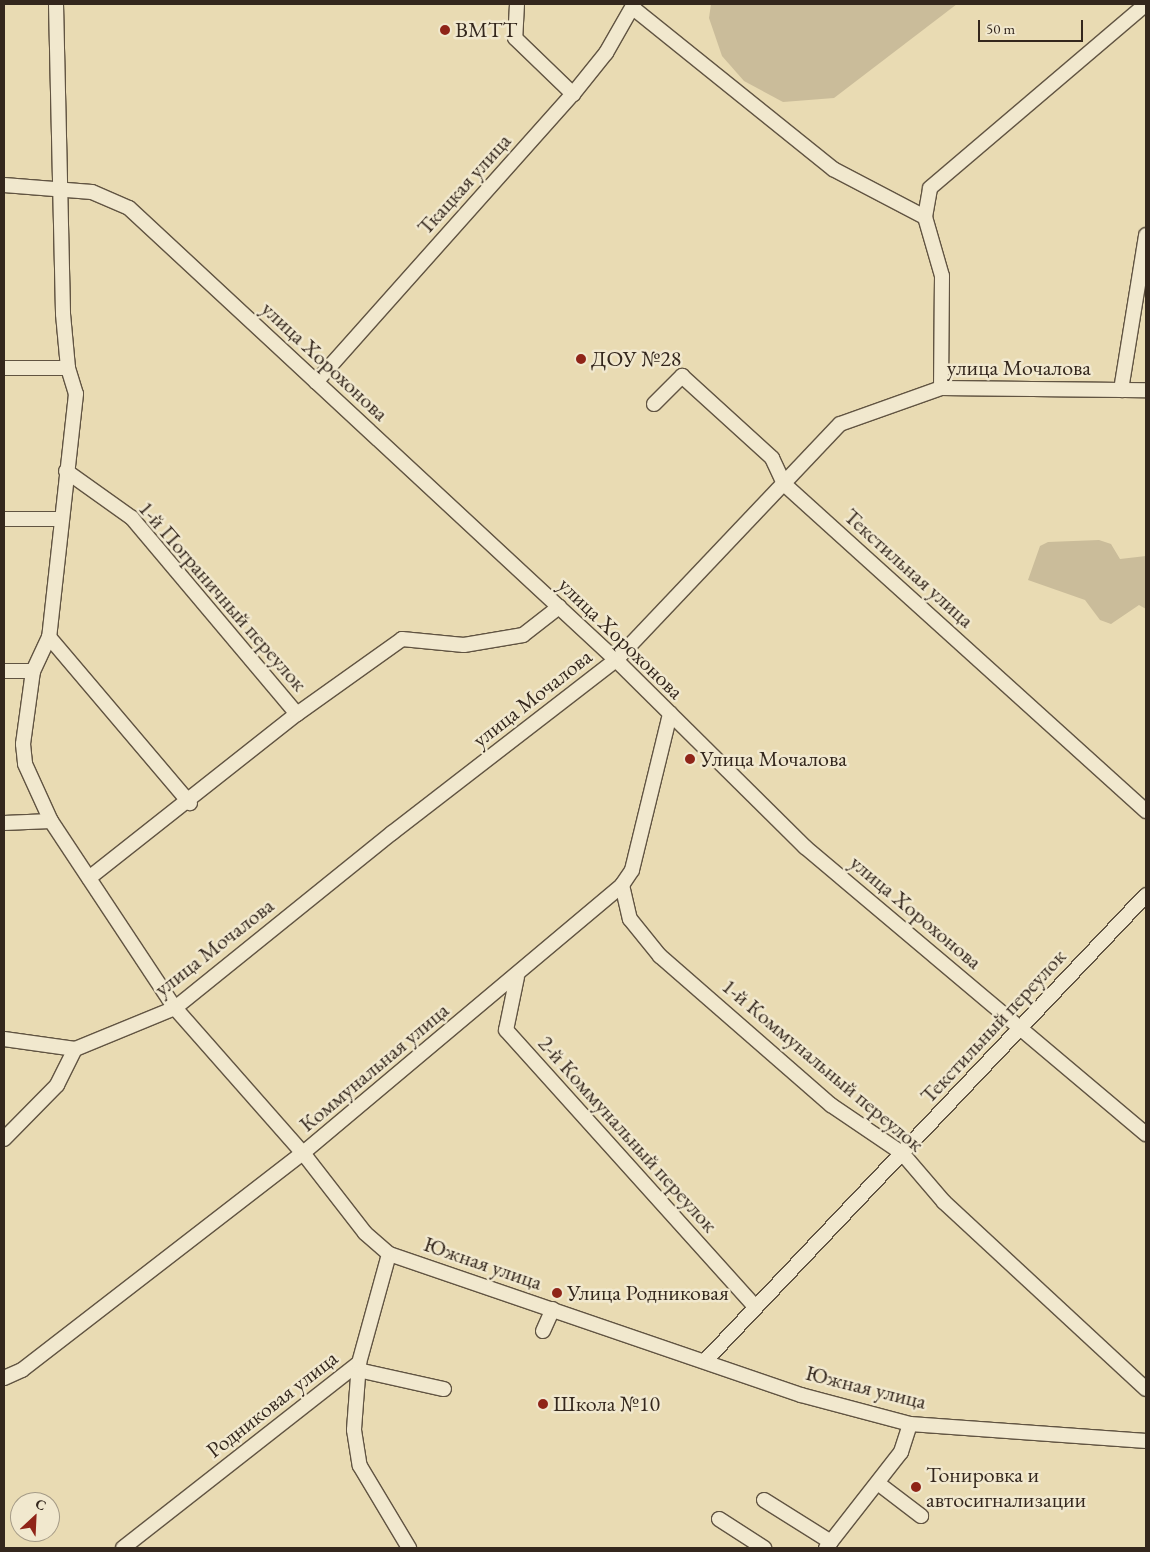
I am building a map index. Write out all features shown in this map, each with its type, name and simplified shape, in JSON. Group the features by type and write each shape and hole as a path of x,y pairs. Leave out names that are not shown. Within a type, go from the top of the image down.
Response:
{"street":[{"name":"Южная улица","path":"56,4 68,368 76,394 49,637 33,671 23,744 25,764 51,821 175,1008 303,1154 365,1233 389,1254 706,1360 801,1395 910,1424 1146,1441"},
{"path":"517,4 515,38 573,94"},
{"path":"941,388 942,276 924,217 930,188 1146,4"},
{"path":"634,6 834,169 924,217"},
{"name":"Ткацкая улица","path":"316,382 573,94 606,53 634,6"},
{"name":"улица Хорохонова","path":"4,185 62,187 92,192 129,208 616,660 805,847 1146,1134"},
{"path":"1121,390 1146,235"},
{"path":"4,368 68,368"},
{"name":"Текстильная улица","path":"654,404 682,376 772,458 784,484 1146,812"},
{"name":"улица Мочалова","path":"75,1049 175,1008 392,833 616,660 840,424 941,388 1146,390"},
{"name":"1-й Пограничный переулок","path":"66,471 132,518 297,714"},
{"path":"4,519 61,519"},
{"path":"89,878 190,803 297,714 402,639 464,645 523,635 559,607"},
{"path":"49,637 190,803"},
{"path":"4,671 33,671"},
{"name":"Коммунальная улица","path":"4,1378 22,1370 303,1154 516,977 622,885 632,870 670,714"},
{"path":"4,823 51,821"},
{"name":"1-й Коммунальный переулок","path":"622,885 630,919 660,956 831,1104 902,1153 944,1202 1146,1389"},
{"name":"Текстильный переулок","path":"706,1360 1146,895"},
{"name":"2-й Коммунальный переулок","path":"516,977 506,1030 755,1307"},
{"path":"4,1039 75,1049 57,1085 4,1140"},
{"name":"Родниковая улица","path":"123,1548 359,1366 389,1254"},
{"path":"543,1331 553,1309"},
{"path":"409,1548 360,1466 354,1430 359,1366 444,1389"},
{"path":"764,1500 828,1545 878,1484 901,1452 910,1424"},
{"path":"878,1484 921,1516"},
{"path":"719,1519 764,1548"}],"shaded area":[{"path":"711,4 957,4 834,98 783,102 744,81 722,56 709,18"},
{"path":"1099,540 1111,544 1120,559 1146,556 1146,609 1139,605 1111,624 1100,620 1085,600 1028,580 1040,546 1048,542"}],"place":[{"name":"ВМТТ","path":"445,30"},
{"name":"ДОУ №28","path":"581,359"},
{"name":"Улица Мочалова","path":"690,759"},
{"name":"Улица Родниковая","path":"557,1293"},
{"name":"Школа №10","path":"543,1404"},
{"name":"Тонировка и автосигнализации","path":"916,1487"}]}
